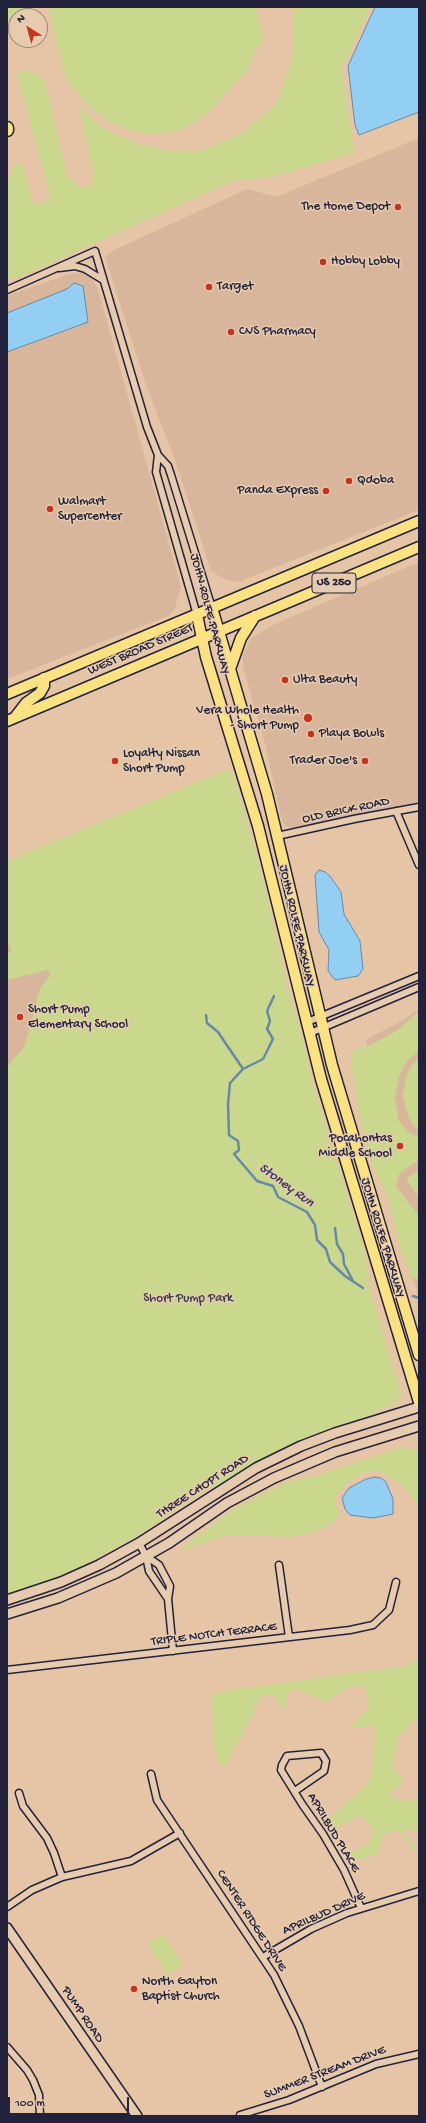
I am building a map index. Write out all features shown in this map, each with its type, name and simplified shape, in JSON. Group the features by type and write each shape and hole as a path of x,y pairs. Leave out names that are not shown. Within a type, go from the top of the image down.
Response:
{"main road":[{"name":"WEST BROAD STREET","path":"7,694 419,521"},
{"name":"WEST BROAD STREET","path":"11,719 419,547"},
{"name":"JOHN ROLFE PARKWAY","path":"212,608 267,794 332,1065 419,1355"},
{"name":"JOHN ROLFE PARKWAY","path":"197,615 201,638 258,826 280,909 308,1034 419,1402"},
{"path":"230,669 241,638 255,616"},
{"path":"11,719 26,703 40,692 44,686 44,678"},
{"name":"THREE CHOPT ROAD","path":"7,1600 61,1582 139,1544 256,1468 301,1446 419,1407"},
{"name":"THREE CHOPT ROAD","path":"7,1614 58,1598 116,1573 169,1543 227,1503 274,1478 335,1452 419,1426"},
{"name":"PUMP ROAD","path":"7,1928 137,2116"}],"street":[{"name":"JOHN ROLFE PARKWAY","path":"54,268 95,251 147,427 158,455 168,466 212,608"},
{"path":"7,290 20,286 54,268 75,266 85,269 103,280"},
{"name":"JOHN ROLFE PARKWAY","path":"158,455 156,472 197,615"},
{"name":"OLD BRICK ROAD","path":"277,836 419,807"},
{"path":"396,811 419,865"},
{"path":"305,1023 419,976"},
{"path":"308,1034 419,987"},
{"path":"139,1544 146,1556 149,1571 168,1599"},
{"path":"146,1556 159,1565 170,1586 168,1599 173,1650"},
{"path":"279,1565 289,1637"},
{"name":"TRIPLE NOTCH TERRACE","path":"7,1670 350,1630 373,1625 389,1610 396,1582"},
{"name":"APRILBUD PLACE","path":"295,1791 324,1771 326,1761 321,1753 287,1756 281,1770 295,1791 324,1834 344,1870 361,1908"},
{"name":"CENTER RIDGE DRIVE","path":"151,1774 154,1794 263,1956 291,2007 322,2087"},
{"path":"19,1793 23,1806 47,1838 62,1877"},
{"path":"7,1906 32,1890 62,1877 132,1862 180,1833"},
{"name":"APRILBUD DRIVE","path":"263,1956 311,1929 361,1908 419,1891"},
{"path":"7,2047 28,2070 33,2080 40,2095 40,2116"},
{"name":"SUMMER STREAM DRIVE","path":"240,2115 289,2100 376,2064 419,2054"}],"shaded area":[{"path":"419,138 419,510 238,582 222,578 211,571 175,460 145,382 105,257 114,250 247,189 276,197"},
{"path":"81,273 92,278 98,289 181,587 174,611 166,617 7,679 7,296 69,274"},
{"path":"419,562 419,807 354,819 286,827 282,821 265,744 243,667 243,654 251,638 275,624"},
{"name":"Short Pump Elementary School","path":"7,916 51,974 40,989 25,1046 7,1067"},
{"name":"Pocahontas Middle School","path":"419,1009 419,1297 404,1251 367,1070 366,1040 403,1020"}],"green space":[{"path":"7,7 25,7 8,8 8,20"},
{"path":"49,7 255,7 264,39 254,53 248,70 211,110 190,125 176,132 156,134 132,132 110,122 93,110 70,85 63,69"},
{"path":"293,7 371,7 342,68 354,153 276,176 233,181 26,274 7,280 7,185 14,165 21,162 34,205 51,199 17,74 25,70 39,75 45,82 67,175 78,186 86,188 92,184 94,174 79,107 105,129 138,144 176,152 199,151 242,134 275,105 282,89 294,46"},
{"name":"Short Pump Park","path":"229,769 236,784 261,871 292,1005 302,1036 313,1084 363,1246 372,1296 401,1393 397,1401 392,1405 301,1446 225,1487 210,1487 136,1537 96,1558 61,1582 7,1600 7,1067 25,1046 40,989 51,974 48,970 7,980 7,954 11,951 7,941 7,861"},
{"name":"Pocahontas Middle School","path":"419,1011 419,1050 407,1061 399,1076 395,1098 398,1119 407,1131 419,1138 419,1160 399,1174 396,1186 419,1216 419,1279 411,1277 406,1260 401,1252 388,1195 383,1188 370,1159 358,1108 350,1058 355,1050 373,1044 399,1029"},
{"path":"419,1058 419,1131 409,1119 403,1096 406,1076 412,1065"},
{"path":"419,1170 419,1197 406,1179"},
{"path":"402,1447 410,1448 419,1452 419,1507 405,1487 384,1473 368,1471 351,1480 338,1493 334,1501 340,1511 339,1517 330,1525 315,1532 293,1537 229,1535 178,1552 235,1508 289,1481 315,1476"},
{"path":"419,1659 419,1718 399,1735 392,1765 404,1781 389,1795 403,1801 419,1800 419,1831 405,1830 404,1832 418,1851 415,1852 400,1831 394,1830 388,1832 382,1837 379,1854 350,1861 348,1853 368,1844 375,1831 362,1815 334,1828 325,1821 364,1789 372,1773 376,1726 350,1728 369,1707 365,1686 349,1687 327,1702 295,1689 285,1696 286,1715 274,1695 262,1695 227,1764 221,1765 215,1755 212,1698 219,1692 406,1666"},
{"path":"163,1934 183,1965 168,1975 148,1944"}],"water":[{"path":"375,7 419,7 419,112 359,135 355,125 348,66"},
{"path":"74,283 83,286 88,322 7,352 7,313 67,289"},
{"path":"319,870 330,876 341,892 344,914 360,941 363,969 358,976 335,980 328,971 329,950 319,932 315,875"},
{"path":"375,1477 381,1478 386,1482 393,1499 393,1514 373,1518 350,1515 345,1509 342,1498 349,1488 366,1479"}],"waterway":[{"name":"Stoney Run","path":"274,996 267,1011 270,1021 267,1029 273,1039 263,1059 243,1069 230,1083 228,1104 229,1135 238,1141 239,1150 234,1154 257,1181 273,1186 278,1197 307,1212 315,1225 317,1240 326,1249 330,1262 345,1276 363,1288"},
{"path":"206,1015 207,1023 218,1032 243,1069"},
{"path":"335,1228 337,1244 343,1254 344,1264 353,1281"},
{"name":"Stoney Run","path":"413,1296 419,1298"}],"place":[{"name":"The Home Depot","path":"398,207"},
{"name":"Hobby Lobby","path":"323,262"},
{"name":"Target","path":"209,287"},
{"name":"CVS Pharmacy","path":"231,332"},
{"name":"Qdoba","path":"349,481"},
{"name":"Panda Express","path":"326,491"},
{"name":"Walmart Supercenter","path":"50,509"},
{"name":"Ulta Beauty","path":"285,680"},
{"name":"Vera Whole Health - Short Pump","path":"308,718"},
{"name":"Playa Bowls","path":"311,734"},
{"name":"Loyalty Nissan Short Pump","path":"115,761"},
{"name":"Trader Joe's","path":"365,761"},
{"name":"Short Pump Elementary School","path":"20,1017"},
{"name":"Pocahontas Middle School","path":"400,1146"},
{"name":"North Gayton Baptist Church","path":"134,1989"}]}
